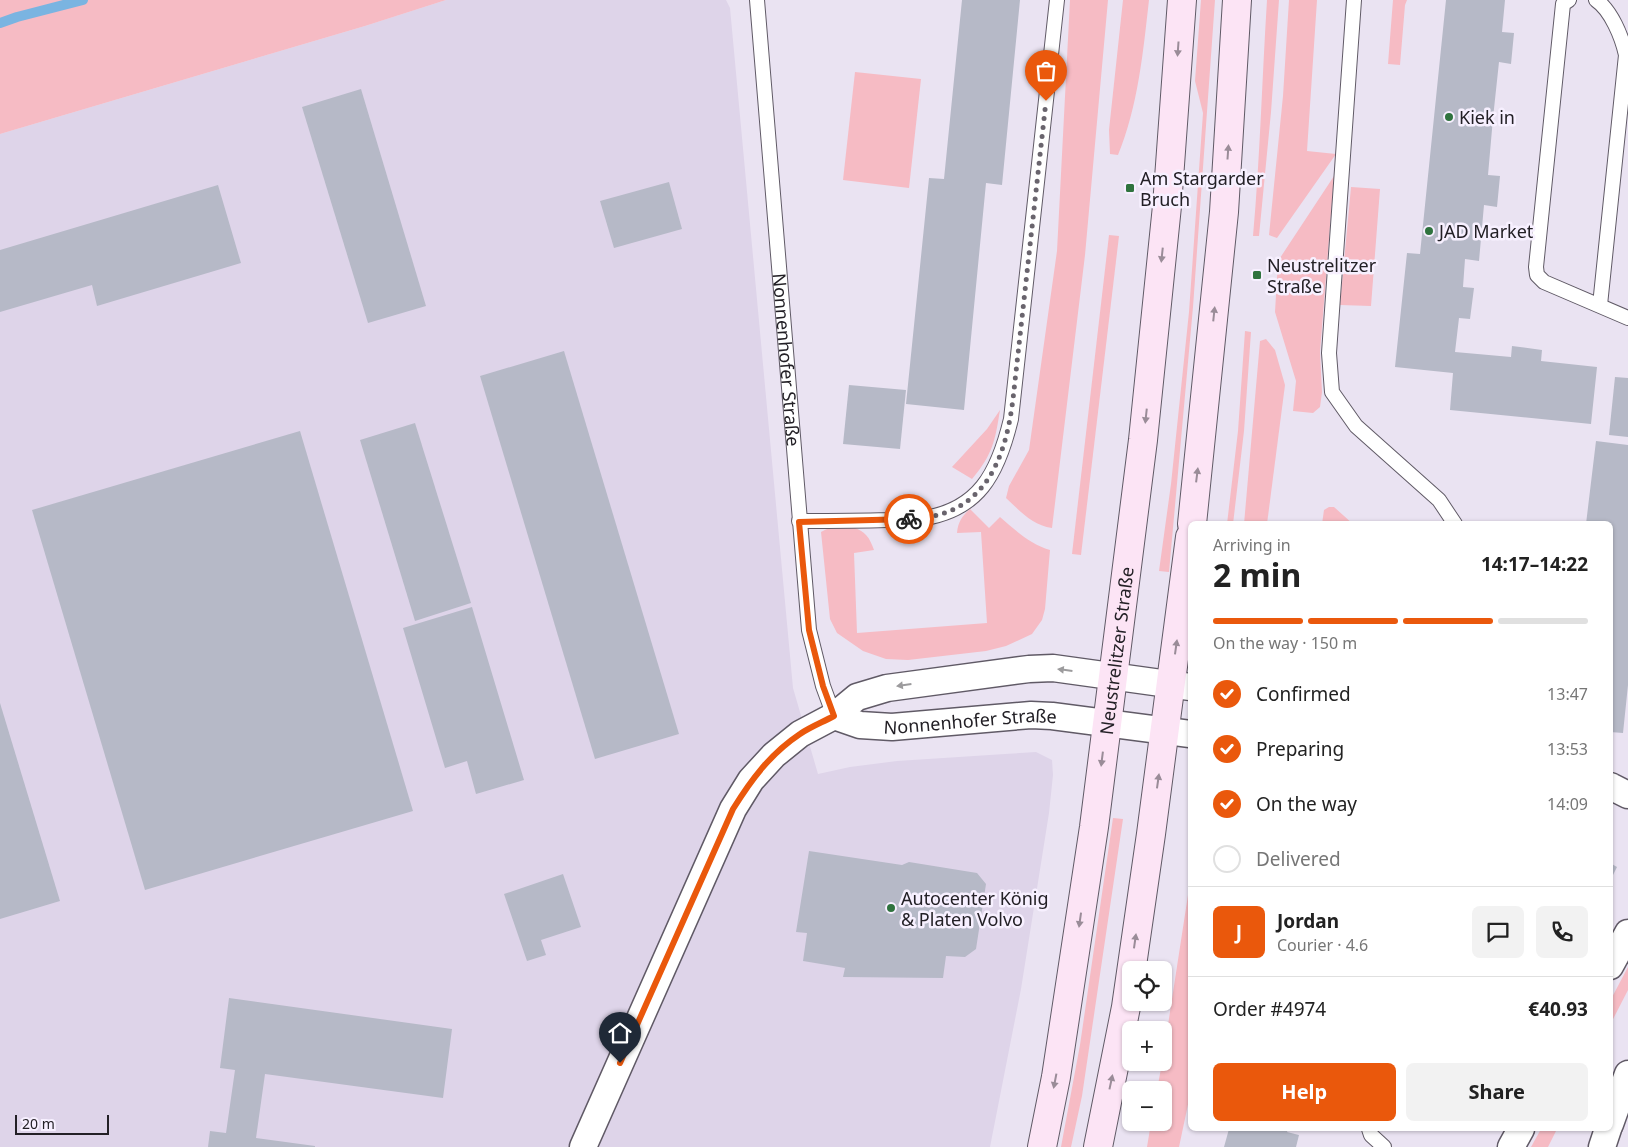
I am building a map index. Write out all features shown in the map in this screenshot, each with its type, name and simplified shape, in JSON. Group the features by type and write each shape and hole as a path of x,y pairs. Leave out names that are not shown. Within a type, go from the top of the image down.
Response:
{"main road":[{"name":"Neustrelitzer Straße","path":"1042,1147 1058,1068 1092,837 1143,440 1167,206 1182,0"},
{"path":"1192,521 1224,212 1237,0"},
{"path":"1098,1147 1177,732 1188,567"}],"street":[{"name":"Nonnenhofer Straße","path":"583,1147 733,809 752,780 774,754 800,734 834,716 857,696 886,688 1029,669 1053,668 1180,685"},
{"name":"Nonnenhofer Straße","path":"834,716 860,725 892,727 1031,715 1177,732"},
{"path":"1613,788 1628,795"},
{"path":"1613,960 1628,933"},
{"path":"1613,1116 1628,1074"},
{"path":"1511,1147 1520,1131"},
{"path":"1602,1147 1607,1131"}],"lane":[{"name":"Nonnenhofer Straße","path":"757,0 809,630 823,686 834,716"},
{"path":"799,522 918,519 944,514 963,505 980,491 994,471 1004,446 1011,418 1057,0"},
{"path":"1354,0 1329,353 1332,392 1356,426 1439,500 1453,521"},
{"path":"1569,0 1563,4 1536,268 1537,275 1544,282 1628,318"},
{"path":"1596,0 1604,5 1623,40 1626,55 1600,305"},
{"path":"1369,1131 1371,1136 1384,1147"}],"shaded area":[{"path":"0,0 446,0 365,26 0,134"},
{"path":"446,0 726,0 730,8 793,688 818,774 850,767 897,761 1036,752 1052,760 1053,775 1049,813 1021,989 990,1147 0,1147 0,134 365,26"},
{"path":"1070,0 1108,0 1085,255 1052,528 1032,521 1006,498 1009,486 1029,450 1057,251"},
{"path":"1123,0 1149,0 1135,98 1118,155 1110,154 1109,130"},
{"path":"1201,0 1215,0 1193,307 1169,572 1159,571 1171,484 1189,312 1203,113 1195,81"},
{"path":"1267,0 1279,0 1259,236 1253,236 1259,147"},
{"path":"1289,0 1317,0 1307,151 1336,154 1277,238 1269,235 1283,96"},
{"path":"1393,0 1407,0 1400,65 1388,64"},
{"path":"855,72 921,79 909,188 843,180"},
{"path":"1334,176 1320,352 1322,392 1320,407 1313,413 1293,411 1296,381 1275,312 1278,261"},
{"path":"1351,187 1380,189 1371,306 1340,305"},
{"path":"1109,235 1119,236 1081,555 1072,554"},
{"path":"1245,331 1251,332 1244,431 1233,521 1227,521 1238,431"},
{"path":"1266,339 1275,350 1285,385 1267,521 1244,521 1260,341"},
{"path":"1000,410 992,447 985,462 972,479 952,467 987,429"},
{"path":"1334,507 1350,521 1322,521 1324,510"},
{"path":"970,509 989,528 1000,517 1029,540 1050,550 1045,609 1042,620 1032,634 1006,646 986,651 908,660 886,659 863,651 837,633 830,619 821,532 838,526 856,528 861,531 869,538 874,550 854,553 857,633 987,623 981,532 957,533 961,520"},
{"path":"1113,818 1123,819 1082,1096 1071,1147 1061,1147 1080,1045"},
{"path":"1188,895 1188,1104 1179,1147 1147,1147 1150,1131 1172,1131 1172,1081 1159,1081 1161,1071 1172,1071 1172,1021 1169,1021 1170,1011 1172,1011 1172,999"},
{"path":"1628,967 1628,990 1613,1019 1613,995"},
{"path":"1540,1131 1556,1131 1548,1147 1531,1147"}],"building":[{"path":"962,0 1020,0 1002,185 986,183 964,410 906,404 929,178 944,179"},
{"path":"1446,0 1505,0 1502,32 1514,33 1511,64 1499,62 1493,118 1488,175 1500,176 1497,207 1484,205 1479,261 1465,259 1463,287 1474,288 1470,319 1459,318 1455,352 1511,357 1512,346 1542,350 1541,361 1597,367 1591,424 1450,410 1453,373 1395,367 1407,253 1420,254"},
{"path":"361,89 426,306 368,323 302,107"},
{"path":"669,182 682,229 614,248 600,201"},
{"path":"218,185 241,263 97,306 92,285 0,312 0,250"},
{"path":"564,351 679,734 595,759 480,376"},
{"path":"1615,377 1628,378 1628,437 1609,435"},
{"path":"849,385 906,390 900,449 843,444"},
{"path":"415,423 471,603 415,621 360,440"},
{"path":"300,431 413,811 145,890 32,510"},
{"path":"1596,441 1628,445 1628,685 1623,733 1613,732 1613,521 1586,521"},
{"path":"472,607 524,780 476,794 467,761 445,768 403,628"},
{"path":"0,703 60,901 0,919"},
{"name":"Autocenter König & Platen Volvo","path":"809,851 902,865 909,862 977,873 986,884 976,949 965,957 946,956 943,978 843,977 845,968 803,961 807,933 796,932"},
{"path":"1613,865 1617,867 1613,875"},
{"path":"563,874 581,927 541,940 546,955 527,961 504,894"},
{"path":"229,998 452,1029 443,1098 265,1074 256,1138 315,1147 208,1147 210,1131 226,1133 235,1070 220,1068"},
{"path":"1228,1131 1287,1131 1299,1135 1296,1147 1224,1147"}],"waterway":[{"path":"0,23 83,0"}],"way so far":[{"path":"909,519 944,514 963,505 980,491 994,471 1004,446 1011,418 1046,101"}],"place":[{"name":"Kiek in","path":"1449,117"},
{"name":"Am Stargarder Bruch","path":"1130,188"},
{"name":"JAD Market","path":"1429,231"},
{"name":"Neustrelitzer Straße","path":"1257,275"},
{"name":"Autocenter König & Platen Volvo","path":"891,908"}],"route":[{"path":"620,1063 733,809 752,780 774,754 800,734 834,716 823,686 809,630 799,522 909,519"}]}
